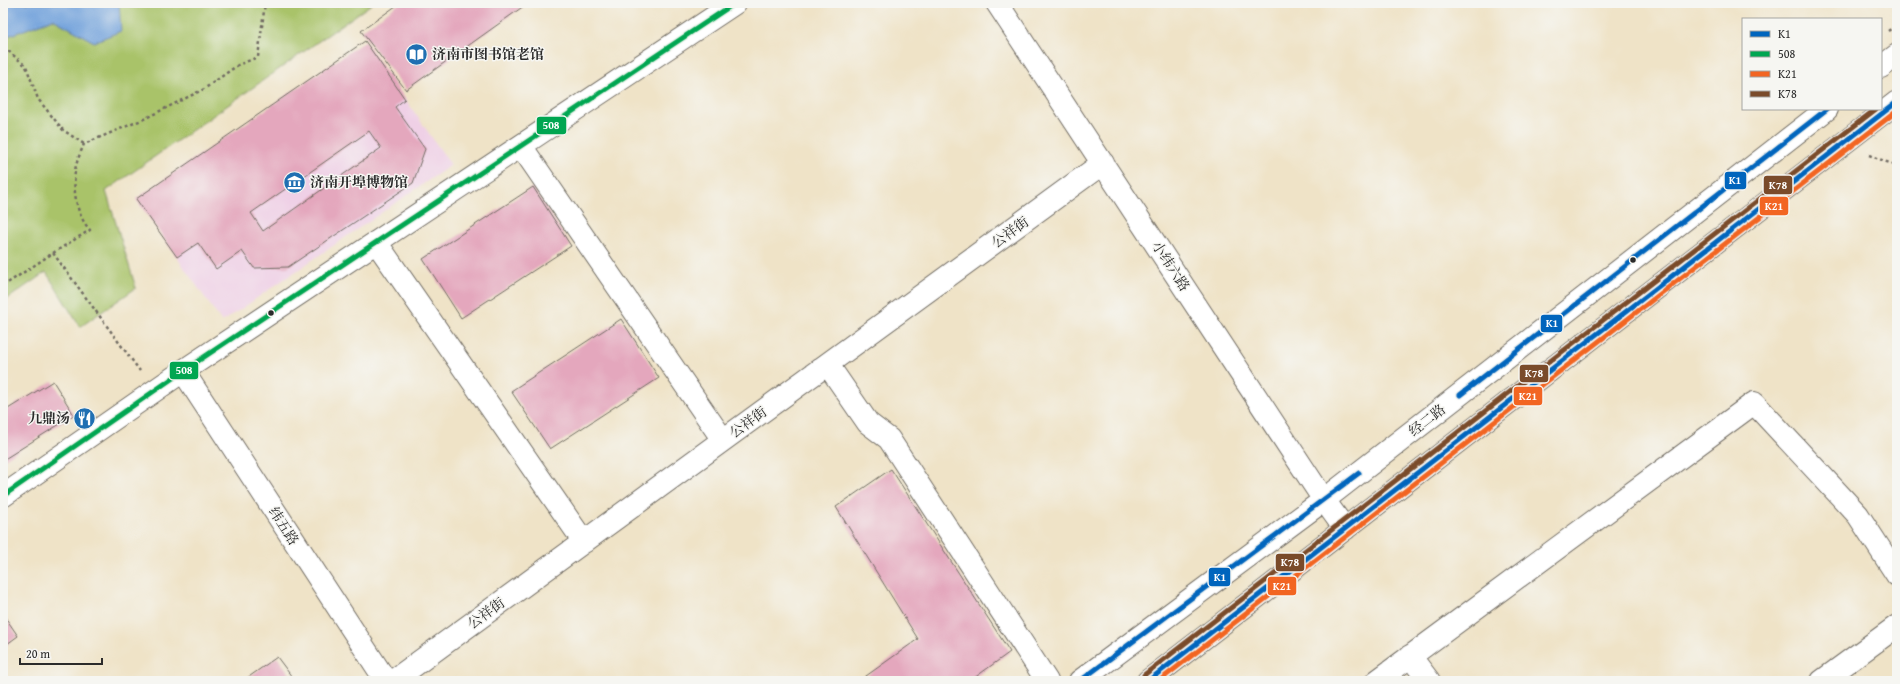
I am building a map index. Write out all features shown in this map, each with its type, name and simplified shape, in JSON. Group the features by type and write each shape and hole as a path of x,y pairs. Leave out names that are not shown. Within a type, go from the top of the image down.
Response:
{"street":[{"path":"3,496 183,371 736,3"},
{"name":"小纬六路","path":"997,3 1324,500 1345,529"},
{"path":"1882,66 1897,55"},
{"path":"1148,681 1897,102"},
{"name":"经二路","path":"1080,681 1324,500 1826,110"},
{"path":"521,146 723,440"},
{"name":"公祥街","path":"393,681 1103,163"},
{"path":"376,242 584,542"},
{"path":"828,365 868,424 889,439 1047,681"},
{"name":"纬五路","path":"183,371 386,681"},
{"path":"1377,681 1754,403 1858,515 1897,575"},
{"path":"1822,681 1897,626"},
{"path":"1410,656 1429,681"}],"path":[{"path":"3,286 90,230 83,222 75,199 75,170 84,144 151,116 204,89 238,65 258,57 265,3"},
{"path":"3,49 6,49 26,66 38,99 63,130 84,144"},
{"path":"53,253 154,391"}],"shaded area":[{"name":"济南开埠博物馆","path":"365,41 451,165 222,322 136,199"}],"green space":[{"path":"3,3 373,3 106,191 136,288 80,327 46,272 3,302"}],"water":[{"path":"3,3 119,3 121,31 94,42 53,19 3,38"}],"building":[{"name":"济南市图书馆老馆","path":"400,3 528,3 406,90 361,31"},
{"name":"济南开埠博物馆","path":"365,41 405,99 395,107 425,149 413,183 288,267 254,268 242,251 216,269 198,243 177,257 136,199","holes":["369,131 381,148 263,231 251,213"]},
{"path":"533,187 571,246 461,318 423,259"},
{"path":"621,319 659,378 550,449 511,391"},
{"path":"53,381 74,415 3,460 3,412"},
{"path":"891,469 1010,652 970,681 859,681 918,639 836,507"},
{"path":"3,614 18,636 3,647"},
{"path":"277,657 295,681 243,681"}],"transit line":[{"name":"508","path":"3,496 183,371 735,3"},
{"name":"K1","path":"1148,681 1897,102"},
{"name":"K1","path":"1460,395 1826,110"},
{"name":"K78","path":"1144,675 1875,110"},
{"name":"K21","path":"1159,681 1897,111"},
{"name":"K1","path":"1080,681 1359,473"}],"place":[{"name":"济南市图书馆老馆","path":"417,54"},
{"name":"济南开埠博物馆","path":"294,182"},
{"name":"九鼎汤","path":"85,418"}]}
